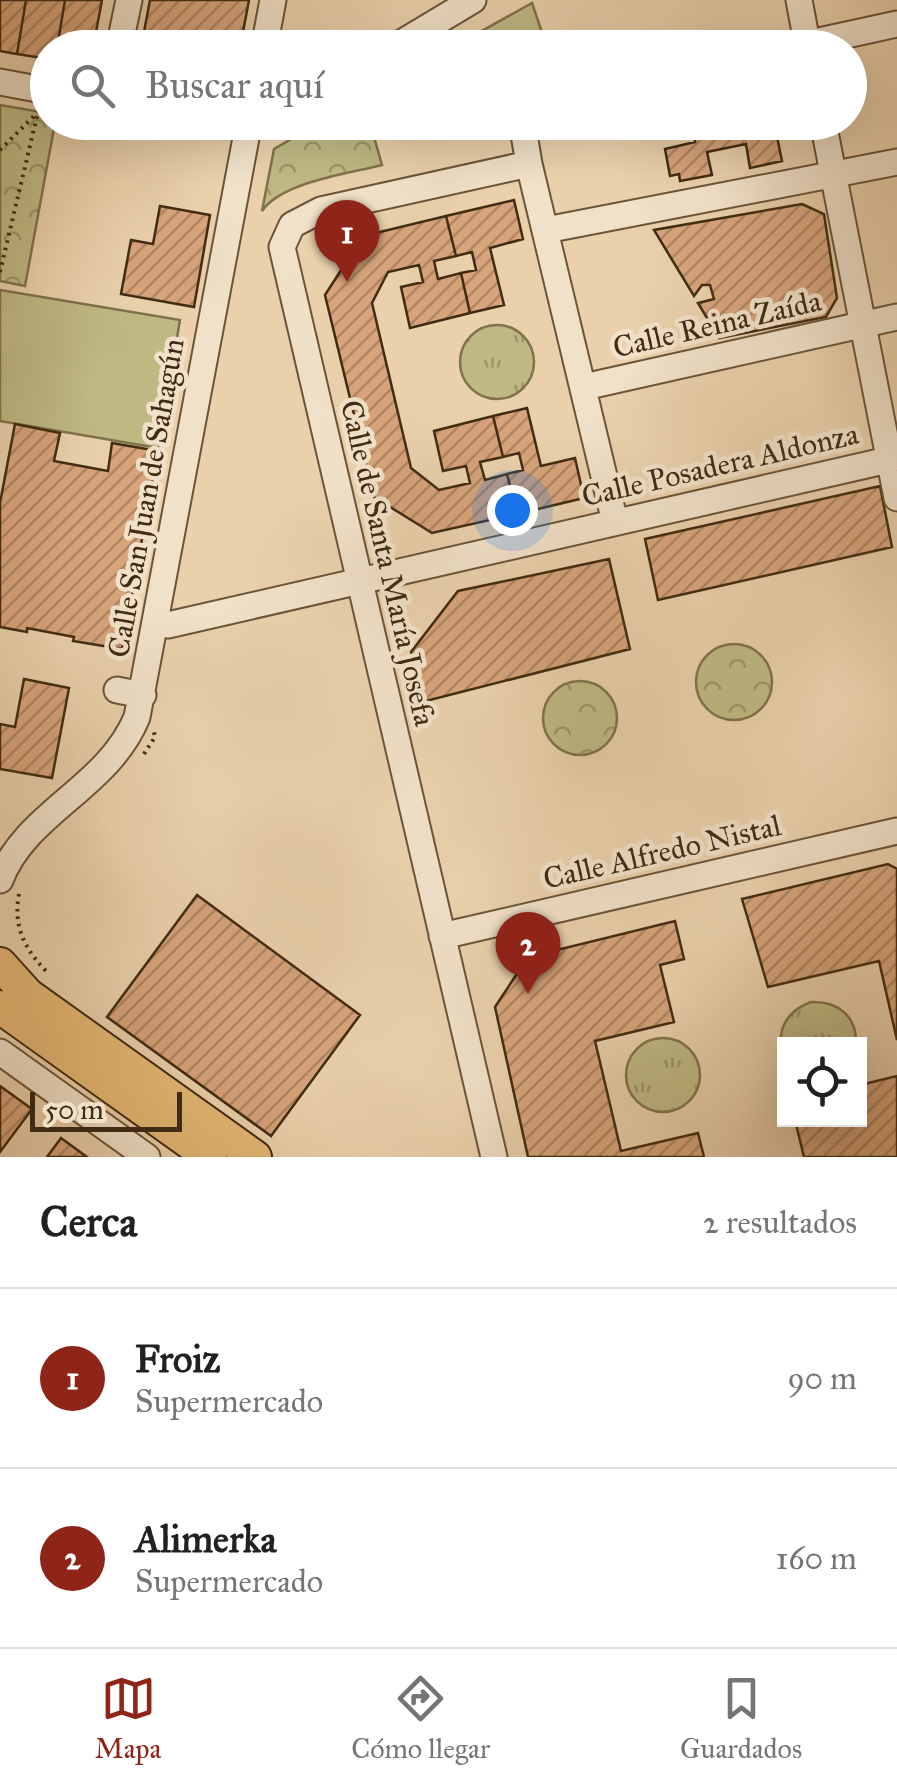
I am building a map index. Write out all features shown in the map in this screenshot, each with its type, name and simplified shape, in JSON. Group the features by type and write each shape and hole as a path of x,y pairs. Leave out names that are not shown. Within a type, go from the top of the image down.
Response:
{"main road":[{"path":"0,964 28,995 255,1157"},
{"path":"0,1008 210,1157"}],"street":[{"path":"123,30 129,0"},
{"path":"267,30 272,0"},
{"path":"423,30 473,0"},
{"path":"799,0 800,30"},
{"path":"867,31 897,24"},
{"path":"0,82 30,88"},
{"name":"Calle San Juan de Sahagún","path":"10,885 7,863 11,845 107,766 129,736 143,695 241,140"},
{"path":"525,140 614,522"},
{"path":"827,140 893,459 897,498"},
{"path":"546,230 897,162"},
{"name":"Calle de Santa María Josefa","path":"494,1157 282,247 292,225 320,210 529,164"},
{"name":"Calle Reina Zaída","path":"584,387 897,317"},
{"name":"Calle Posadera Aldonza","path":"156,623 168,625 893,459"},
{"path":"117,690 143,695"},
{"name":"Calle Alfredo Nistal","path":"442,936 897,830"},
{"path":"0,1052 147,1157"}],"path":[{"path":"0,150 30,120"},
{"path":"0,272 31,140"},
{"path":"142,756 155,737 152,726"},
{"path":"10,885 24,946 46,971 40,978"}],"green space":[{"path":"532,3 541,30 484,30"},
{"path":"0,105 30,110 30,140 52,140 25,286 0,281"},
{"path":"290,140 375,140 382,165 300,186 271,201 262,211 274,149"},
{"path":"0,290 180,320 158,448 0,421"},
{"path":"497,325 523,336 534,362 523,388 497,399 471,388 460,362 471,336"},
{"path":"734,644 749,646 761,655 770,667 770,697 761,709 749,718 734,720 719,718 707,709 698,697 696,682 698,667 707,655 719,646"},
{"path":"580,681 606,692 617,718 606,744 580,755 554,744 543,718 554,692"},
{"path":"811,1002 837,1007 849,1018 855,1037 781,1037 785,1022"},
{"path":"663,1038 677,1040 689,1049 698,1061 698,1089 689,1101 677,1110 663,1112 649,1110 637,1101 628,1089 626,1075 628,1061 637,1049 649,1040"}],"building":[{"path":"0,0 26,0 17,54 0,51"},
{"path":"26,0 65,0 60,30 30,30 30,56 17,54"},
{"path":"65,0 102,0 96,30 60,30"},
{"path":"150,0 249,0 243,30 144,30"},
{"path":"778,140 782,161 750,168 746,144 707,152 712,175 680,181 679,174 670,176 665,149 695,142"},
{"path":"514,200 523,239 490,248 504,305 470,313 461,273 476,270 472,252 456,256 446,216"},
{"path":"802,204 824,214 837,298 826,317 719,338 698,303 714,299 710,285 702,285 694,296 654,230"},
{"path":"160,206 210,215 194,307 121,294 131,240 153,244"},
{"path":"446,216 456,256 434,261 438,279 461,273 470,313 410,328 401,287 423,282 419,265 388,272 372,303 411,468 439,490 470,483 466,466 443,471 434,431 493,416 503,457 480,462 485,480 507,474 517,514 432,533 374,497 325,295 363,236"},
{"path":"527,408 541,466 575,458 584,498 517,514 507,474 523,470 519,453 503,457 493,416"},
{"path":"15,424 60,433 54,461 108,471 112,443 158,451 122,649 27,628 27,632 0,627 0,503"},
{"path":"880,486 892,547 658,600 645,539"},
{"path":"609,559 630,649 422,702 411,652 458,591"},
{"path":"24,679 69,688 52,778 0,769 0,724 15,727"},
{"path":"888,864 897,869 897,1040 879,961 768,987 742,899"},
{"path":"197,895 360,1015 271,1136 107,1017"},
{"path":"675,921 684,959 660,965 674,1022 595,1041 621,1151 698,1133 704,1157 528,1157 495,1007 528,957"},
{"path":"897,1076 897,1157 804,1157 797,1127 867,1127 867,1083"},
{"path":"0,1086 32,1109 0,1152"},
{"path":"61,1138 87,1157 47,1157"}],"place":[{"name":"Froiz","path":"347,282"},
{"name":"Alimerka","path":"528,994"}]}
